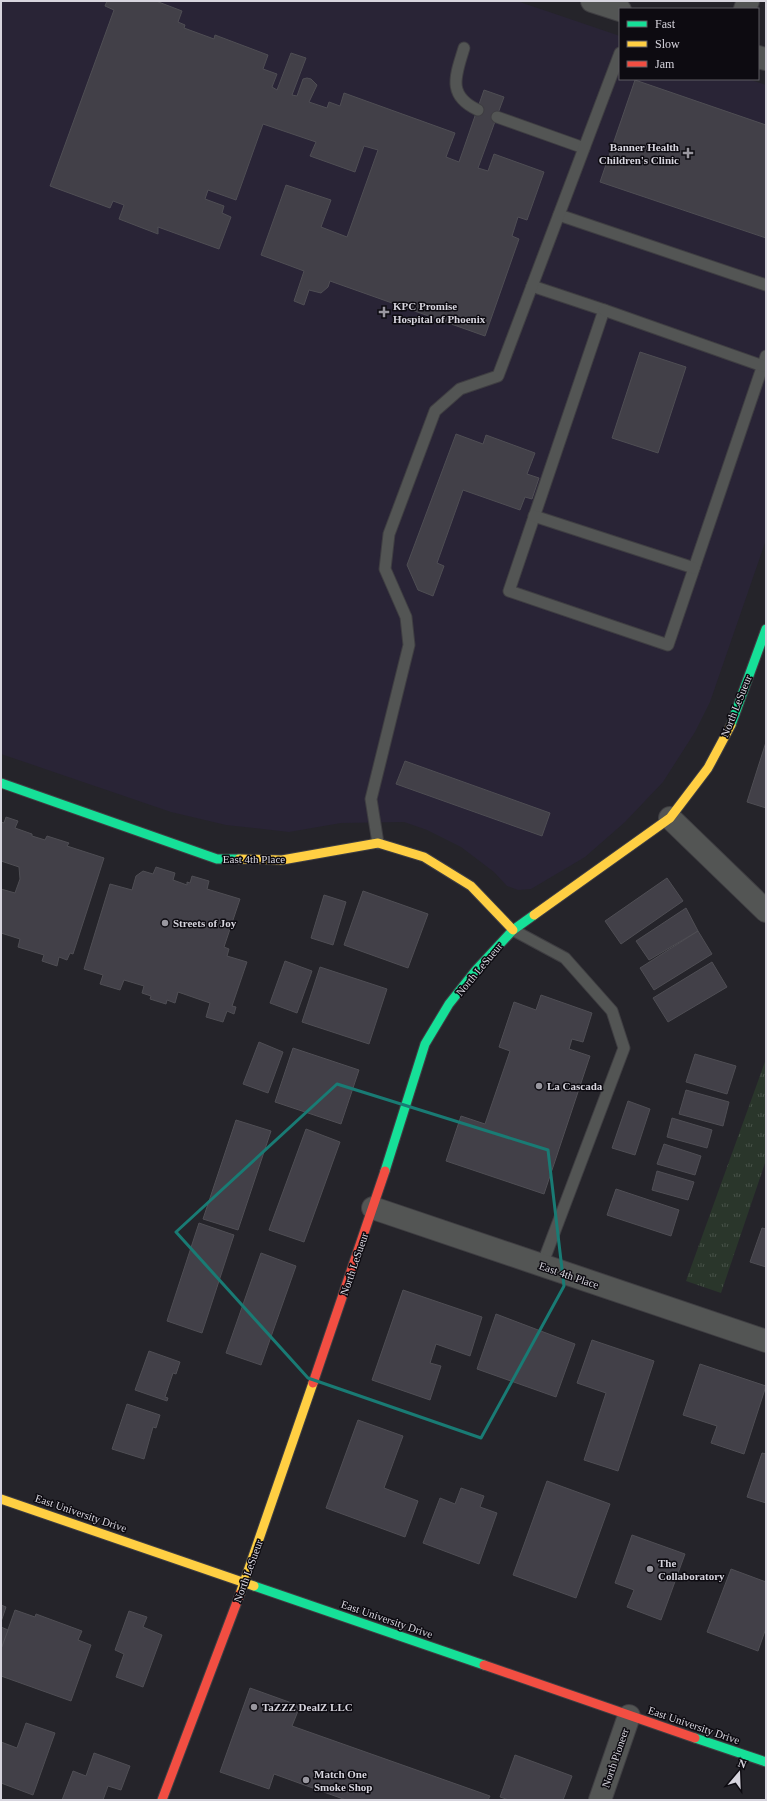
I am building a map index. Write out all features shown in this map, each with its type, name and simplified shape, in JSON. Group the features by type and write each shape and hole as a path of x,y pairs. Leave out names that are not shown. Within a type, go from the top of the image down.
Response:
{"street":[{"path":"592,1 619,10"},
{"name":"North LeSueur","path":"162,1800 244,1582 373,1208 425,1044 449,1004 476,970 513,930 670,818 708,768 731,725 766,629"},
{"name":"East 4th Place","path":"1,783 217,859 282,860 378,843 424,857 471,886 513,930"},
{"path":"670,818 766,911"},
{"name":"East 4th Place","path":"373,1208 766,1341"},
{"name":"East University Drive","path":"1,1499 766,1762"},
{"name":"North Pioneer","path":"600,1800 629,1716"}],"lane":[{"path":"464,48 456,77 457,93 466,105 478,110"},
{"path":"378,843 372,799 409,645 406,617 385,569 389,534 435,411 460,389 498,376 619,56"},
{"path":"497,117 584,148"},
{"path":"559,215 766,285"},
{"path":"532,286 764,361 668,645 509,591 604,310"},
{"path":"534,516 694,568"},
{"path":"513,930 565,958 612,1011 624,1048 542,1265"}],"highlighted area":[{"path":"337,1084 548,1150 564,1286 481,1438 308,1378 176,1232"}],"shaded area":[{"name":"KPC Promise Hospital of Phoenix","path":"1,1 517,1 619,36 619,80 751,80 766,85 766,540 710,702 695,732 663,782 625,822 585,857 531,889 518,890 507,886 494,872 461,847 427,830 404,822 341,823 289,832 226,825 171,812 1,754"}],"green space":[{"path":"766,1059 766,1160 721,1293 686,1281"}],"building":[{"path":"107,1 156,1 182,11 178,22 185,25 184,28 214,39 215,35 268,55 263,69 277,74 272,87 277,90 291,53 306,58 292,95 297,96 303,79 307,78 311,79 317,85 309,102 327,108 329,102 340,106 344,93 455,133 446,157 459,162 484,90 504,97 478,168 488,171 494,154 544,172 527,220 518,217 512,236 519,239 485,336 330,281 328,287 321,293 309,290 304,305 294,301 304,271 261,255 286,185 331,200 321,227 347,237 378,150 364,146 355,172 310,156 316,142 263,124 236,200 208,190 205,199 224,206 222,213 231,217 219,249 158,227 158,234 119,219 124,205 113,201 110,208 50,186 114,10 105,6"},
{"name":"Banner Health Children's Clinic","path":"635,80 766,125 766,238 600,182"},
{"path":"640,352 686,367 658,453 612,438"},
{"path":"456,434 483,444 486,435 535,453 527,474 539,478 532,499 525,497 520,510 463,490 437,563 444,566 433,596 418,590 407,565"},
{"path":"766,742 766,808 747,802"},
{"path":"405,761 550,813 542,836 396,784"},
{"path":"6,817 18,821 15,828 32,834 32,836 45,840 47,836 69,843 67,846 104,858 73,954 70,953 67,960 59,957 57,966 42,961 44,955 18,947 20,939 1,933 1,889 15,893 20,879 19,867 1,861 1,822 4,823"},
{"name":"Streets of Joy","path":"156,867 175,873 173,880 187,885 187,882 190,883 192,876 209,881 207,889 240,899 224,947 229,949 227,956 247,962 232,1006 236,1007 234,1014 227,1011 223,1022 206,1017 210,1003 178,992 175,1003 167,1000 166,1004 150,999 151,996 142,993 144,986 124,980 120,990 100,984 103,975 84,969 110,884 132,890 136,876 143,871 153,874"},
{"path":"667,878 683,901 621,944 605,921"},
{"path":"363,891 428,914 408,968 344,945"},
{"path":"324,895 346,902 333,945 311,938"},
{"path":"686,908 698,931 649,960 636,941"},
{"path":"698,931 712,954 654,990 640,968"},
{"path":"285,961 312,971 297,1013 270,1003"},
{"path":"712,962 727,987 668,1022 653,998"},
{"path":"320,967 387,989 369,1044 302,1022"},
{"name":"La Cascada","path":"541,995 592,1013 583,1042 572,1039 569,1049 590,1056 544,1194 446,1161 461,1116 485,1124 510,1051 499,1047 514,1002 536,1010"},
{"path":"259,1042 283,1052 268,1093 243,1084"},
{"path":"293,1048 359,1070 341,1124 275,1102"},
{"path":"695,1054 736,1066 727,1094 686,1082"},
{"path":"686,1090 729,1102 723,1126 679,1114"},
{"path":"628,1101 650,1109 635,1155 612,1148"},
{"path":"672,1118 712,1130 707,1148 667,1137"},
{"path":"236,1120 271,1131 238,1230 203,1219"},
{"path":"306,1129 340,1142 304,1242 269,1230"},
{"path":"664,1144 701,1156 695,1175 657,1164"},
{"path":"657,1171 694,1182 688,1200 652,1190"},
{"path":"616,1189 679,1210 671,1236 607,1215"},
{"path":"199,1223 234,1235 202,1333 167,1321"},
{"path":"762,1228 766,1229 766,1267 750,1262"},
{"path":"261,1253 296,1266 261,1365 226,1353"},
{"path":"403,1290 482,1317 470,1356 436,1344 430,1363 441,1366 430,1400 372,1380"},
{"path":"496,1314 575,1344 556,1397 477,1369"},
{"path":"592,1340 654,1361 618,1471 584,1460 606,1393 577,1383"},
{"path":"149,1351 180,1362 176,1374 173,1373 165,1397 168,1398 167,1401 135,1390"},
{"path":"700,1364 766,1386 744,1454 711,1443 717,1426 683,1415"},
{"path":"127,1404 160,1415 156,1428 153,1427 144,1459 112,1449"},
{"path":"358,1420 403,1436 384,1488 418,1501 405,1537 326,1508"},
{"path":"762,1453 766,1454 766,1503 747,1497"},
{"path":"547,1481 610,1504 576,1598 513,1575"},
{"path":"461,1488 484,1496 480,1507 497,1513 479,1564 423,1543 440,1498 455,1504"},
{"name":"The Collaboratory","path":"632,1535 685,1554 661,1620 627,1607 634,1590 615,1583"},
{"path":"731,1569 766,1582 766,1628 758,1651 707,1632"},
{"path":"1,1605 6,1607 1,1622"},
{"path":"15,1610 35,1617 36,1614 82,1631 78,1640 91,1645 71,1701 1,1676 1,1649"},
{"path":"129,1611 147,1617 143,1627 162,1635 143,1687 116,1677 124,1654 115,1650"},
{"path":"1,1627 8,1630 1,1649"},
{"path":"250,1688 300,1706 292,1726 490,1796 488,1800 346,1800 274,1774 269,1789 220,1772"},
{"path":"26,1723 55,1733 33,1795 1,1783 1,1742 17,1748"},
{"path":"94,1753 130,1766 121,1790 108,1786 103,1800 62,1800 73,1771 86,1776"},
{"path":"515,1755 572,1776 563,1800 509,1800 500,1797"}],"traffic: fast":[{"path":"731,725 766,629"},
{"path":"1,783 217,859 239,859"},
{"path":"385,1171 425,1044 449,1004 476,970 513,930 534,915"},
{"path":"254,1586 484,1665"},
{"path":"695,1738 766,1762"}],"traffic: slow":[{"path":"534,915 670,818 708,768 731,725"},
{"path":"239,859 282,860 378,843 424,857 471,886 513,930"},
{"path":"240,1594 313,1383"},
{"path":"1,1499 254,1586"}],"traffic: jam":[{"path":"313,1383 385,1171"},
{"path":"162,1800 240,1594"},
{"path":"484,1665 695,1738"}],"place":[{"name":"Banner Health Children's Clinic","path":"688,153"},
{"name":"KPC Promise Hospital of Phoenix","path":"384,312"},
{"name":"Streets of Joy","path":"165,923"},
{"name":"La Cascada","path":"539,1086"},
{"name":"The Collaboratory","path":"650,1569"},
{"name":"TaZZZ DealZ LLC","path":"254,1707"},
{"name":"Match One Smoke Shop","path":"306,1780"}]}
